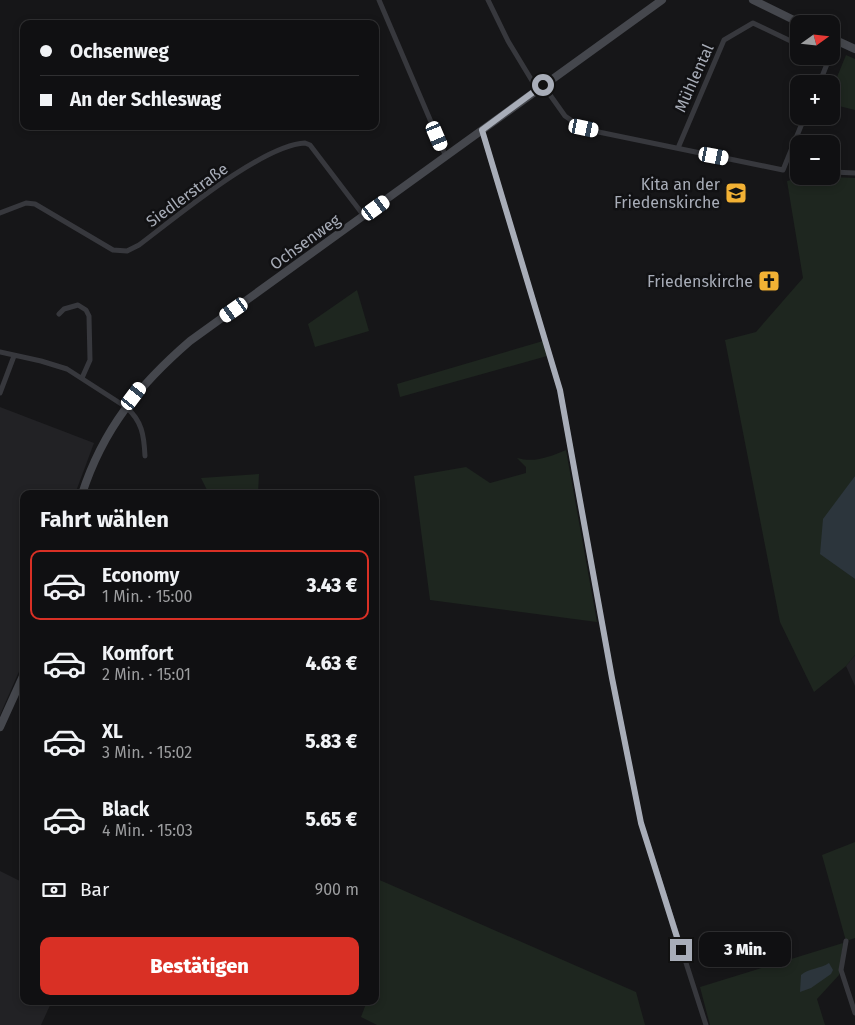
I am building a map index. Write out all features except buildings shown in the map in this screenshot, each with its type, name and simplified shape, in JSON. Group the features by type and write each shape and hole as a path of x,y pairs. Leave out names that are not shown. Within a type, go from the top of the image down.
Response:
{"main road":[{"name":"Ochsenweg","path":"84,490 100,450 126,407 142,386 190,341 662,0"},
{"path":"753,0 790,18"},
{"path":"840,42 855,49"},
{"path":"0,727 20,683"}],"street":[{"path":"378,0 446,157"},
{"path":"488,0 508,41 540,87 565,116 584,128 783,170 801,125"},
{"name":"Mühlental","path":"678,148 724,40 753,24 790,41"},
{"path":"482,130 560,390 612,678 641,823 706,1025"},
{"name":"Siedlerstraße","path":"0,213 26,203 35,204 113,250 127,251 140,245 240,171 282,149 305,143 310,145 364,216"},
{"path":"840,172 855,173"},
{"path":"59,314 64,309 78,305 83,306 89,316 90,360 82,378"},
{"path":"0,352 56,365 82,378 126,407 134,414 142,427 145,456"},
{"path":"0,393 14,356"},
{"path":"846,941 841,970 855,1013"}],"shaded area":[{"path":"846,55 855,59 855,110 840,106 840,75 838,75"},
{"path":"840,177 855,178 855,476 844,492 820,553 855,579 855,655 846,666 814,692 780,622 725,340 756,332 803,278 787,181 790,180 790,185 840,185"},
{"path":"357,290 369,331 315,347 308,324"},
{"path":"543,341 547,356 400,397 397,384"},
{"path":"0,407 94,443 76,490 20,490 20,669 0,715"},
{"path":"566,450 597,622 430,600 414,476 466,467 490,483 526,473 526,467 517,458 536,460"},
{"path":"259,474 258,490 207,490 201,478"},
{"path":"855,476 855,579 820,554 823,519"},
{"path":"855,655 855,686 846,666"},
{"path":"855,842 855,938 846,941 822,855"},
{"path":"0,871 20,881 20,1005 50,1005 41,1025 0,1025"},
{"path":"379,880 636,992 645,1025 377,1025 361,1017 366,1005 379,1005"},
{"path":"843,943 839,975 817,999 825,1025 710,1025 700,987"},
{"path":"829,963 833,970 831,974 811,988 800,992 801,975"}],"place":[{"name":"Kita an der Friedenskirche","path":"736,193"},
{"name":"Friedenskirche","path":"769,281"}],"route":[{"path":"543,85 482,130 528,276 560,390 612,678 641,823 681,950"}]}
